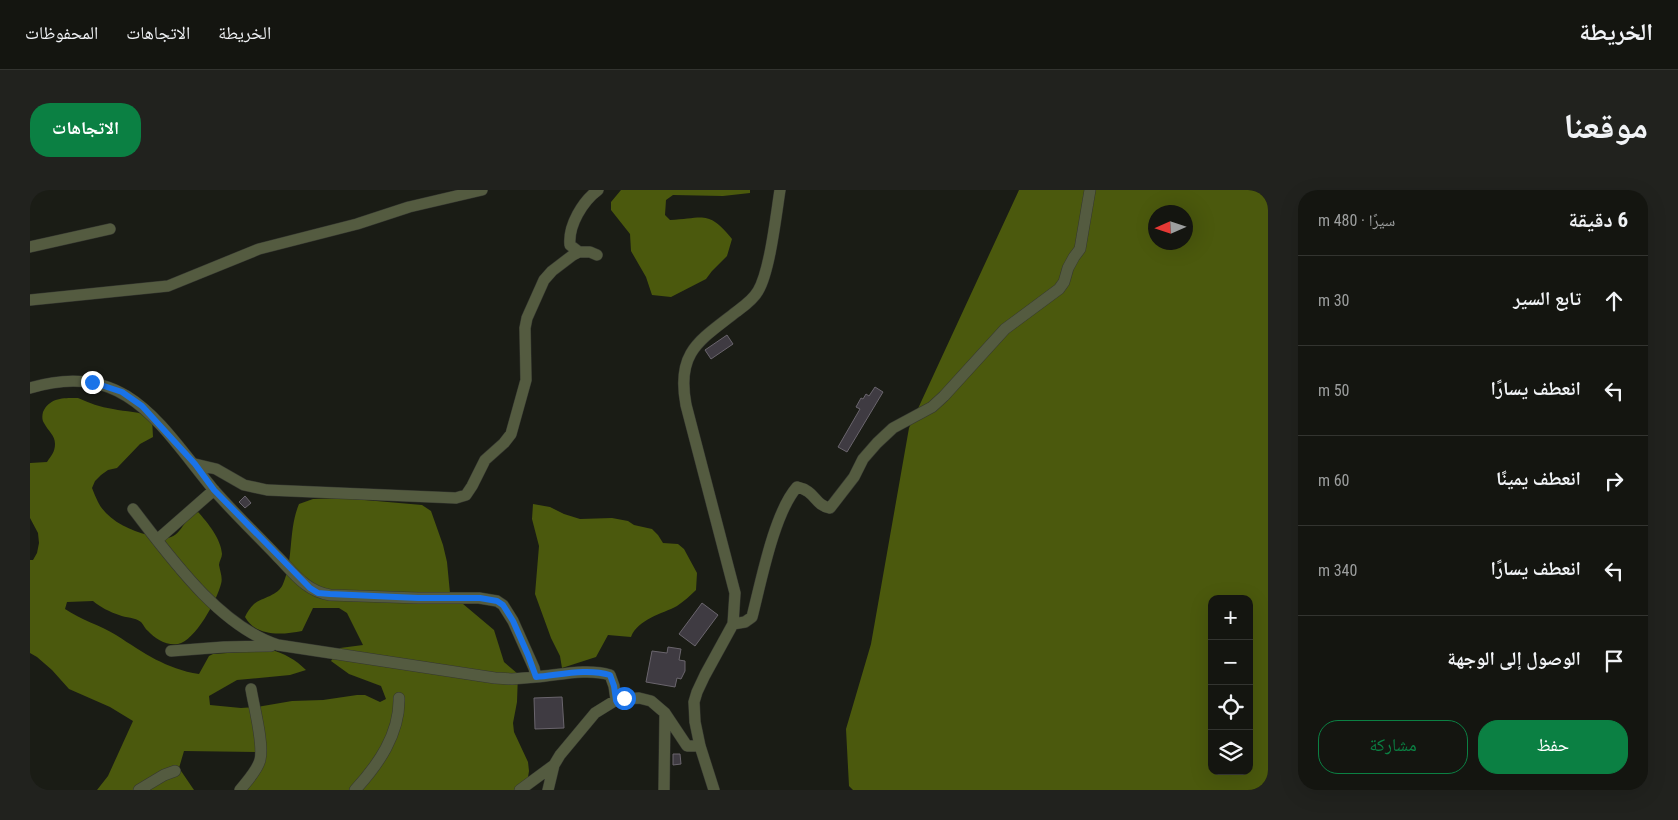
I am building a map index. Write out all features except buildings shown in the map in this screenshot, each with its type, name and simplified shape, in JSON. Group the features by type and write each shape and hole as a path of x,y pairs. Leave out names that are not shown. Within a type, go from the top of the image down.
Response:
{"street":[{"path":"30,300 168,286 259,249 357,224 409,207 482,190"},
{"path":"579,252 570,245 571,231 583,204 598,190"},
{"path":"714,790 700,746 694,712 697,692 733,624 735,593 682,387 688,357 696,344 747,304 758,292 768,260 780,190"},
{"path":"733,624 745,622 752,617 767,558 780,518 790,495 797,487 807,489 823,506 830,508 876,443 893,428 932,407 1005,328 1059,289 1064,282 1068,268 1080,249 1090,190"},
{"path":"30,247 110,229"},
{"path":"195,464 216,469 244,485 267,490 456,498 466,495 485,460 511,434 526,380 525,341 527,318 544,280 567,258 579,252 590,252 597,255"},
{"path":"30,388 54,382 86,381 122,392 142,406 195,464 214,490 298,577 318,593 418,598 480,598 489,599 503,605 528,655 536,677"},
{"path":"157,540 214,490"},
{"path":"133,509 201,591 234,621 265,641 278,646"},
{"path":"172,651 224,647 278,646 512,679 589,672 604,673 610,675 616,700"},
{"path":"240,790 256,768 261,757 260,739 251,689"},
{"path":"356,790 369,775 391,740 397,722 399,698"},
{"path":"520,790 554,765 595,713 616,700 624,698 651,701 665,712 687,746 700,746"},
{"path":"664,790 665,712"},
{"path":"548,790 554,765"},
{"path":"139,790 164,774 175,771"}],"green space":[{"path":"621,190 750,190 750,193 723,196 673,195 666,200 665,215 670,220 704,218 711,220 717,223 732,239 727,256 706,279 671,297 652,295 646,277 631,251 630,234 611,210 611,202"},
{"path":"1019,190 1268,190 1268,790 853,790 849,786 846,729 871,644 909,428"},
{"path":"78,398 99,406 138,413 152,418 153,437 140,444 117,468 108,470 95,481 92,488 102,508 113,519 126,527 162,538 175,535 193,514 198,512 210,526 221,548 222,554 219,565 222,582 215,600 198,628 185,641 178,644 170,644 158,639 139,620 112,612 93,601 67,602 65,609 110,631 146,654 187,672 199,674 209,656 213,654 271,650 290,657 306,670 290,675 237,680 209,696 210,705 241,708 257,707 292,701 323,700 357,695 365,695 380,702 386,699 381,686 349,674 331,661 340,648 363,645 347,613 339,608 313,608 302,631 278,634 256,628 245,617 254,604 274,594 283,584 289,565 293,524 299,504 313,499 342,498 422,505 431,511 443,545 447,562 450,593 494,630 504,662 518,674 517,702 513,723 514,732 528,762 529,771 526,790 235,790 259,761 260,752 184,751 179,768 194,790 97,790 108,776 133,721 110,707 69,689 52,670 30,653 30,560 33,560 37,553 39,543 38,533 30,518 30,463 47,462 54,449 54,438 43,419 43,412 46,407 49,403 58,399"},
{"path":"533,504 550,507 580,519 612,518 652,529 663,543 678,544 684,549 697,573 696,590 677,606 645,621 634,631 631,637 608,635 596,657 562,668 560,656 551,638 535,594 539,546 532,519"}],"route":[{"path":"92,382 122,392 142,406 195,464 214,490 298,577 318,593 418,598 480,598 497,601 503,605 513,621 534,668 536,677 589,672 604,673 610,675 616,700 624,698"}]}
